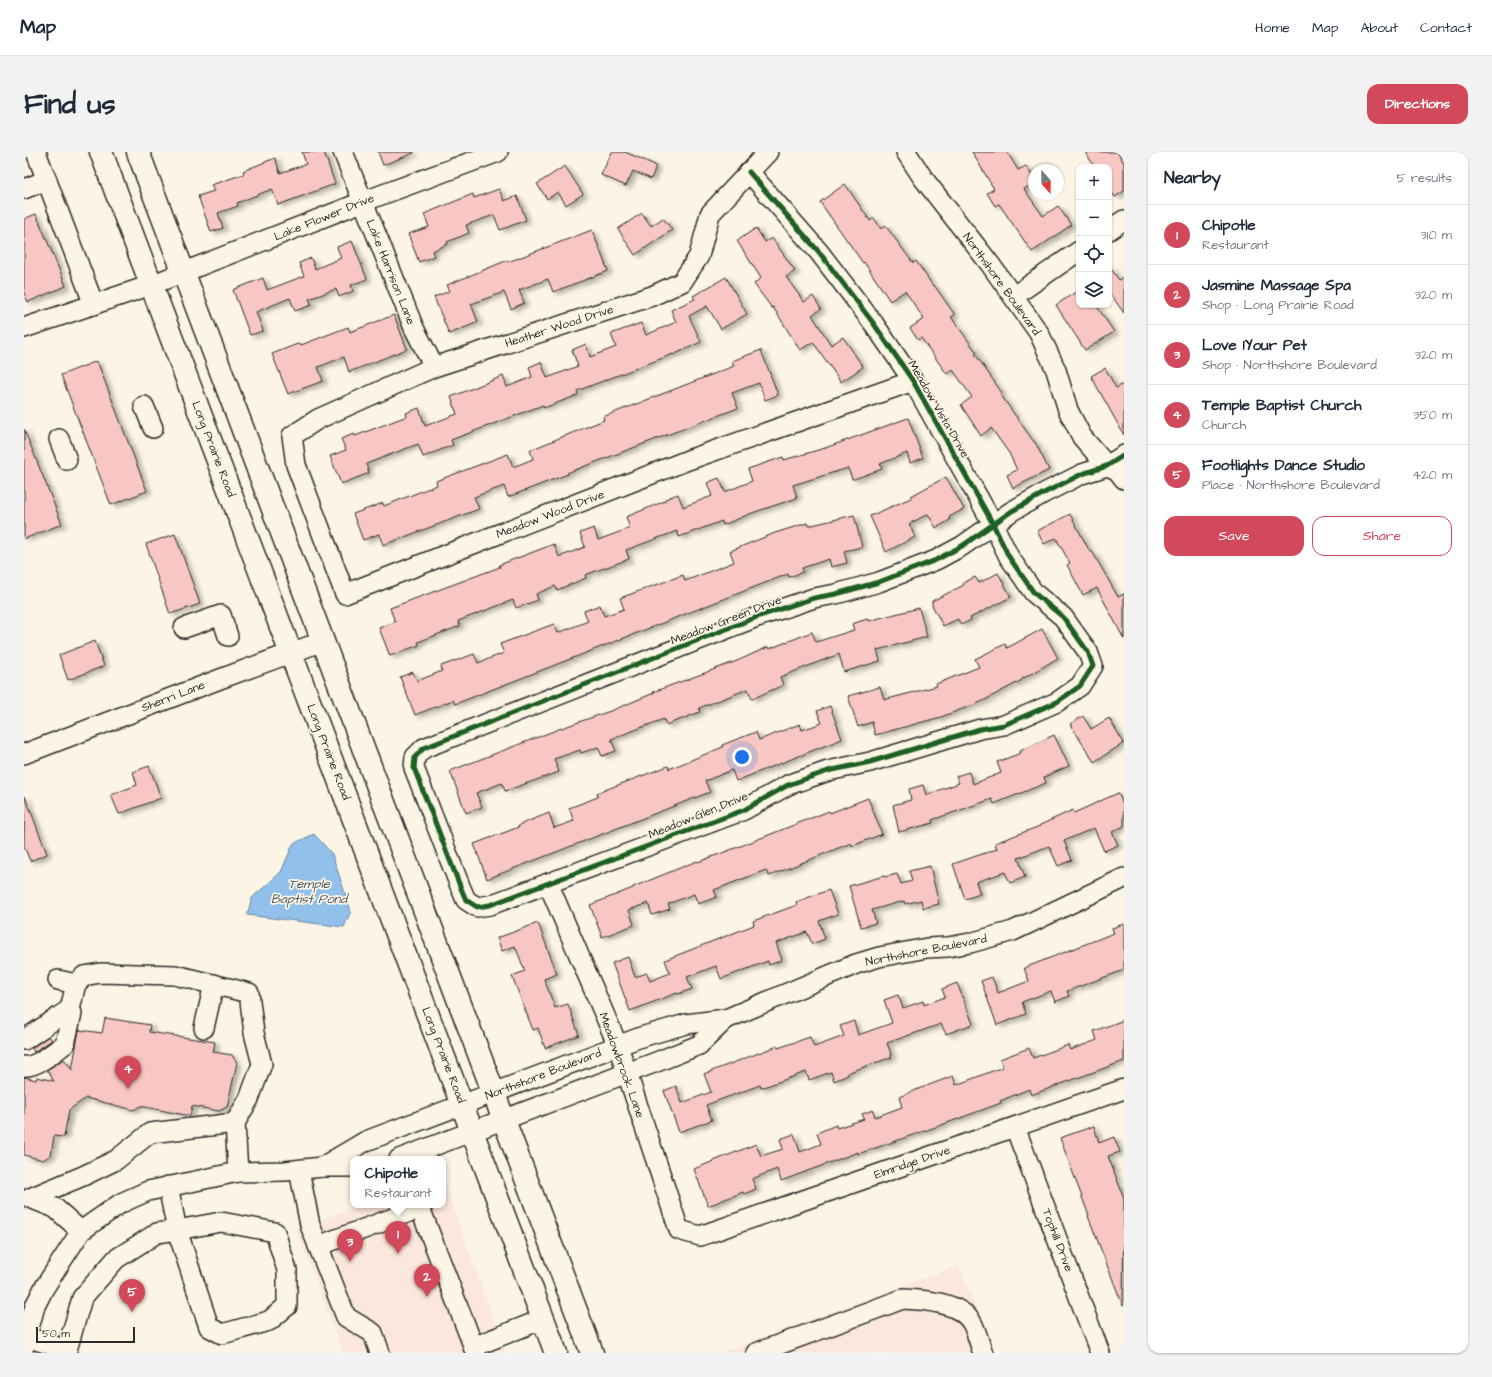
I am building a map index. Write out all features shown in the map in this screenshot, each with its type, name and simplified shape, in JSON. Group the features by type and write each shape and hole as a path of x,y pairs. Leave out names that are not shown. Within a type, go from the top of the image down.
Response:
{"main road":[{"name":"Long Prairie Road","path":"101,152 463,1104 556,1353"},
{"path":"138,152 592,1353"}],"street":[{"path":"36,152 94,305"},
{"name":"Lake Harrison Lane","path":"343,152 414,328 434,367"},
{"name":"Lake Flower Drive","path":"24,328 151,285 362,202 498,152"},
{"name":"Heather Wood Drive","path":"292,436 318,419 434,367 652,296 682,282 699,256 710,214 768,152"},
{"name":"Northshore Boulevard","path":"906,152 923,178 1014,296 1039,332 1056,370 1068,410 1082,437 1107,466 1117,470 1124,478"},
{"name":"Meadow Vista Drive","path":"749,172 819,252 874,324 913,381 993,524 1009,557 1034,593 1063,617 1088,652 1093,666"},
{"path":"24,189 47,180"},
{"path":"1112,228 1124,220"},
{"path":"1014,296 1076,253"},
{"name":"Meadow Wood Drive","path":"292,436 296,465 345,594 688,460 913,381"},
{"path":"144,406 153,428"},
{"path":"59,439 67,460"},
{"name":"Meadow Green Drive","path":"415,759 415,756 424,748 756,617 814,598 836,594 879,582 936,560 962,546 1012,511 1046,492 1082,474 1107,466 1124,455"},
{"path":"184,628 221,615 228,636"},
{"name":"Sherri Lane","path":"24,754 220,678 323,641"},
{"name":"Meadow Glen Drive","path":"415,759 414,768 460,886 466,900 477,907 490,905 548,882 744,810 788,785 828,771 870,762 980,730 1004,725 1057,702 1080,686 1093,666"},
{"name":"Northshore Boulevard","path":"322,1167 366,1141 463,1104 494,1094 641,1037 686,1024 726,1020 856,964 879,957 920,949 970,943 1013,931 1124,878"},
{"name":"Meadowbrook Lane","path":"548,882 618,1046 678,1230 700,1236"},
{"path":"24,1059 35,1058 58,1042 61,1037 63,1020 66,1013 67,982 84,976 100,973 175,975 249,993 254,1033 262,1064 249,1099 235,1123 238,1172"},
{"path":"204,1028 214,984"},
{"path":"24,1040 66,1013 72,1013 64,1044 29,1067 24,1066"},
{"name":"Northshore Boulevard","path":"407,1156 699,1045 726,1020"},
{"name":"Elmridge Drive","path":"700,1236 1124,1089"},
{"path":"27,1198 83,1176 116,1160 150,1133 235,1123"},
{"name":"Tophill Drive","path":"1015,1127 1100,1353"},
{"name":"Northshore Boulevard","path":"25,1340 35,1306 44,1288 82,1231 121,1203 148,1191 238,1172 299,1170 322,1167 350,1167"},
{"path":"299,1170 310,1225 346,1317 373,1334 380,1353"},
{"path":"25,1340 67,1350 82,1298 116,1259 157,1233 177,1230 221,1222 275,1232 287,1270 287,1306 269,1321 222,1334 209,1327 177,1230 168,1186"},
{"path":"27,1198 55,1208 82,1231"},
{"path":"318,1246 420,1208 474,1350 544,1319"},
{"path":"756,1353 904,1300 927,1300 959,1310 972,1322 983,1353"}],"shaded area":[{"path":"446,1188 506,1353 343,1353 296,1229 354,1208 446,1208"},
{"path":"959,1265 993,1353 720,1353"}],"water":[{"name":"Temple Baptist Pond","path":"314,834 332,854 351,911 344,927 247,915 252,898 281,872 293,844"}],"building":[{"path":"302,152 324,152 335,184 278,205 272,189 237,203 238,206 218,213 223,228 211,232 198,196 214,191 211,185 244,174 243,171 275,158 280,173 306,164"},
{"path":"378,152 414,152 414,153 383,165"},
{"path":"612,152 625,152 655,165 651,179 633,171 626,186 601,175"},
{"path":"972,152 1007,152 1018,170 1026,166 1028,169 1028,187 1024,189 1028,195 1028,200 1032,200 1043,216 1058,206 1071,225 1032,252 999,204 995,206 987,193 994,189"},
{"path":"1085,152 1117,152 1124,163 1124,191 1115,197 1112,192 1112,164 1093,164"},
{"path":"565,166 583,194 566,205 558,192 547,199 537,184"},
{"path":"845,184 870,221 874,218 881,229 885,225 913,263 916,261 933,286 934,285 955,315 951,317 977,353 975,354 1002,393 1000,394 1035,442 1049,470 1013,488 1007,475 1017,470 1009,453 991,428 981,436 961,405 972,397 953,370 947,374 921,338 918,340 910,328 924,319 905,291 890,301 864,262 863,263 820,202"},
{"path":"499,189 504,201 517,196 526,220 500,230 494,215 466,225 469,233 447,242 448,244 432,251 434,256 419,262 408,234 429,227 424,214 473,194 474,198"},
{"path":"642,213 651,226 663,218 672,230 635,255 618,229"},
{"path":"36,214 66,286 28,302 24,293 24,219"},
{"path":"756,228 765,242 772,238 795,271 786,277 804,302 813,296 821,309 812,315 831,345 843,337 863,367 841,382 813,342 800,350 773,307 772,308 754,284 761,278 737,241"},
{"path":"592,230 608,271 553,292 548,279 519,290 524,303 511,309 504,292 471,304 478,322 449,334 434,297 450,291 447,285 508,260 508,262"},
{"path":"352,241 367,279 351,285 353,291 339,297 336,289 309,299 312,305 295,311 290,298 256,312 263,331 250,335 233,290 263,278 267,290 304,276 299,263 311,258 315,269 341,258 337,247"},
{"path":"1112,270 1119,280 1124,276 1124,313 1112,296"},
{"path":"726,277 747,314 721,329 707,306 689,316 701,342 673,355 577,391 578,395 544,408 543,405 451,440 453,445 423,457 418,444 366,464 369,473 341,484 330,456 346,450 341,439 354,434 355,436 407,416 406,413 419,408 425,426 457,414 451,397 503,376 507,387 532,377 529,367 541,362 547,378 578,366 572,350 586,344 590,357 616,347 611,334 641,323 646,335 676,322 671,310 695,299 693,296"},
{"path":"1076,292 1076,308 1098,308 1114,332 1085,350 1056,305"},
{"path":"394,315 407,349 349,372 344,357 318,367 323,381 288,394 272,354 300,343 301,345 348,327 350,332"},
{"path":"761,350 778,395 765,400 759,383 732,393 738,408 508,497 504,486 474,497 479,509 383,545 379,534 363,540 353,514 383,503 384,506 437,485 436,481 508,454 513,467 533,459 530,450 604,420 603,417 734,366 732,361"},
{"path":"97,361 147,491 111,505 61,375"},
{"path":"1105,368 1116,388 1124,384 1124,435 1091,376"},
{"path":"908,418 923,458 910,463 907,453 880,464 882,469 854,479 852,479 848,468 793,485 797,498 752,513 723,525 722,521 679,537 677,531 626,550 629,559 585,575 586,578 557,590 555,586 536,594 538,600 516,608 513,600 458,621 460,626 418,642 419,645 390,656 379,628 395,622 390,608 500,567 499,565 554,544 559,557 585,547 580,533 594,528 598,540 630,528 626,517 665,501 665,499 678,494 683,507 712,496 707,483 719,478 725,492 752,481 748,469 783,457 784,460 825,448"},
{"path":"24,429 62,524 24,539"},
{"path":"946,477 964,509 949,517 950,520 936,528 928,514 909,524 915,537 886,552 870,516 911,498 911,496"},
{"path":"1070,514 1090,552 1092,551 1118,597 1124,594 1124,639 1097,588 1083,595 1067,565 1070,563 1056,538 1044,544 1037,531"},
{"path":"854,515 862,547 844,551 847,563 831,567 829,559 802,568 803,572 789,577 788,574 455,704 453,700 415,715 400,677 413,672 417,681 442,671 441,666 474,654 478,663 504,653 500,644 554,624 558,633 588,621 584,611 600,605 604,616 624,609 620,598 683,575 685,581 734,562 730,551 775,533 807,523 808,526"},
{"path":"175,534 200,604 170,614 146,544"},
{"path":"998,573 1011,597 970,618 971,620 961,625 958,619 943,626 932,605 932,601 964,585 963,583 975,577 979,583"},
{"path":"919,608 927,637 877,650 880,661 844,672 839,654 780,677 783,685 752,699 748,689 699,708 700,712 666,725 664,719 611,739 616,751 602,756 598,747 581,753 580,750 554,759 559,772 505,791 502,783 476,793 482,807 466,813 450,771 613,710 654,693 653,692 737,661 768,647 769,649 812,632 816,642 854,630 852,624 867,619 868,621"},
{"path":"1042,629 1058,658 1022,680 981,702 941,717 875,735 872,722 858,727 848,696 880,687 884,700 937,686 936,684 979,667 975,659 1005,644 1007,648"},
{"path":"95,641 104,666 68,680 59,655"},
{"path":"830,706 842,739 736,781 732,770 705,781 710,792 487,879 474,844 519,827 519,825 549,813 554,828 574,821 569,808 598,797 597,793 668,766 669,769 723,747 722,745 756,732 759,740 800,724 802,730 822,723 817,711"},
{"path":"1083,716 1091,729 1109,718 1124,743 1094,762 1070,724"},
{"path":"1054,735 1069,766 1044,777 1046,783 994,804 992,799 932,820 933,823 899,832 893,805 911,800 909,789 923,785 926,795 959,783 956,776 969,772 973,784 1001,773 997,762 1021,753 1020,751"},
{"path":"149,766 161,798 119,814 111,795 137,785 133,772"},
{"path":"1118,793 1124,806 1124,826 1112,832 1118,845 1104,851 1094,828 1064,841 1072,860 1058,866 1049,846 1018,858 1025,877 1010,883 1005,872 976,882 980,894 965,899 953,864 997,849 995,843 1040,826 1073,810 1074,813"},
{"path":"25,796 47,854 30,861 24,846"},
{"path":"868,798 882,834 852,846 851,843 769,876 766,870 714,890 717,897 698,904 694,894 668,904 670,909 652,915 648,903 629,910 634,925 602,937 590,905 697,861 698,862 746,844 829,811 830,813"},
{"path":"930,866 939,904 923,908 921,900 905,904 904,901 872,910 876,923 861,927 849,886 884,876 897,874 901,884 912,881 909,871"},
{"path":"829,890 838,914 819,921 825,939 812,944 807,932 776,943 782,960 769,965 768,961 721,979 716,966 687,977 692,989 678,994 677,993 630,1011 612,963 628,957 635,977 647,973 650,981 670,973 665,960 754,925 753,921 797,905 796,902"},
{"path":"538,923 557,974 544,979 555,1008 568,1004 579,1035 545,1048 538,1028 533,1030 512,976 525,971 515,946 502,951 497,938"},
{"path":"1124,924 1124,970 1067,991 1069,996 1055,1002 1051,991 1022,1002 1026,1014 997,1025 981,981 992,977 998,993 1029,981 1024,968 1114,933 1112,928"},
{"path":"957,983 973,1024 946,1034 941,1024 887,1043 892,1057 847,1073 848,1075 834,1081 831,1072 809,1080 806,1072 761,1088 760,1085 706,1105 712,1120 679,1132 664,1091 676,1086 682,1103 711,1092 704,1074 777,1046 778,1048 810,1037 814,1047 844,1036 840,1026 854,1021 858,1035 892,1023 884,1000 898,995 903,1008 923,1001 924,1005 945,997 942,989"},
{"path":"105,1018 150,1025 149,1032 215,1042 213,1052 232,1055 237,1063 227,1107 219,1111 192,1106 190,1116 140,1106 134,1110 86,1098 69,1110 64,1137 54,1136 51,1155 43,1160 24,1155 24,1077 36,1080 37,1077 54,1081 47,1070 64,1059 72,1070 79,1030 102,1033"},
{"path":"1124,1020 1124,1061 1031,1095 1029,1089 1000,1101 1001,1103 858,1154 858,1152 781,1181 777,1169 752,1179 756,1189 744,1194 743,1192 708,1206 694,1169 756,1144 761,1156 783,1149 780,1139 794,1134 800,1152 821,1144 817,1133 836,1125 837,1128 864,1119 862,1114 873,1110 875,1117 902,1107 899,1097 921,1088 953,1076 956,1085 1003,1067 1000,1059 1029,1048 1033,1058 1068,1045 1070,1050 1097,1040 1094,1031"},
{"path":"49,1036 52,1040 34,1052 32,1048"},
{"path":"1094,1126 1099,1143 1114,1137 1120,1152 1108,1156 1124,1198 1123,1306 1060,1138"}],"cycle path":[{"path":"749,172 819,252 874,324 913,381 993,524 1009,557 1034,593 1063,617 1088,652 1093,666 1080,686 1057,702 1004,725 980,729 870,762 828,771 788,785 744,810 490,905 477,907 466,900 414,768 415,757 424,748 757,617 814,598 836,594 879,582 936,560 962,546 1012,511 1046,492 1082,474 1107,466 1124,455"}],"place":[{"name":"Temple Baptist Church","path":"128,1089"},
{"name":"Chipotle","path":"398,1254"},
{"name":"Love 1Your Pet","path":"350,1262"},
{"name":"Jasmine Massage Spa","path":"427,1297"},
{"name":"Footlights Dance Studio","path":"132,1312"}]}
